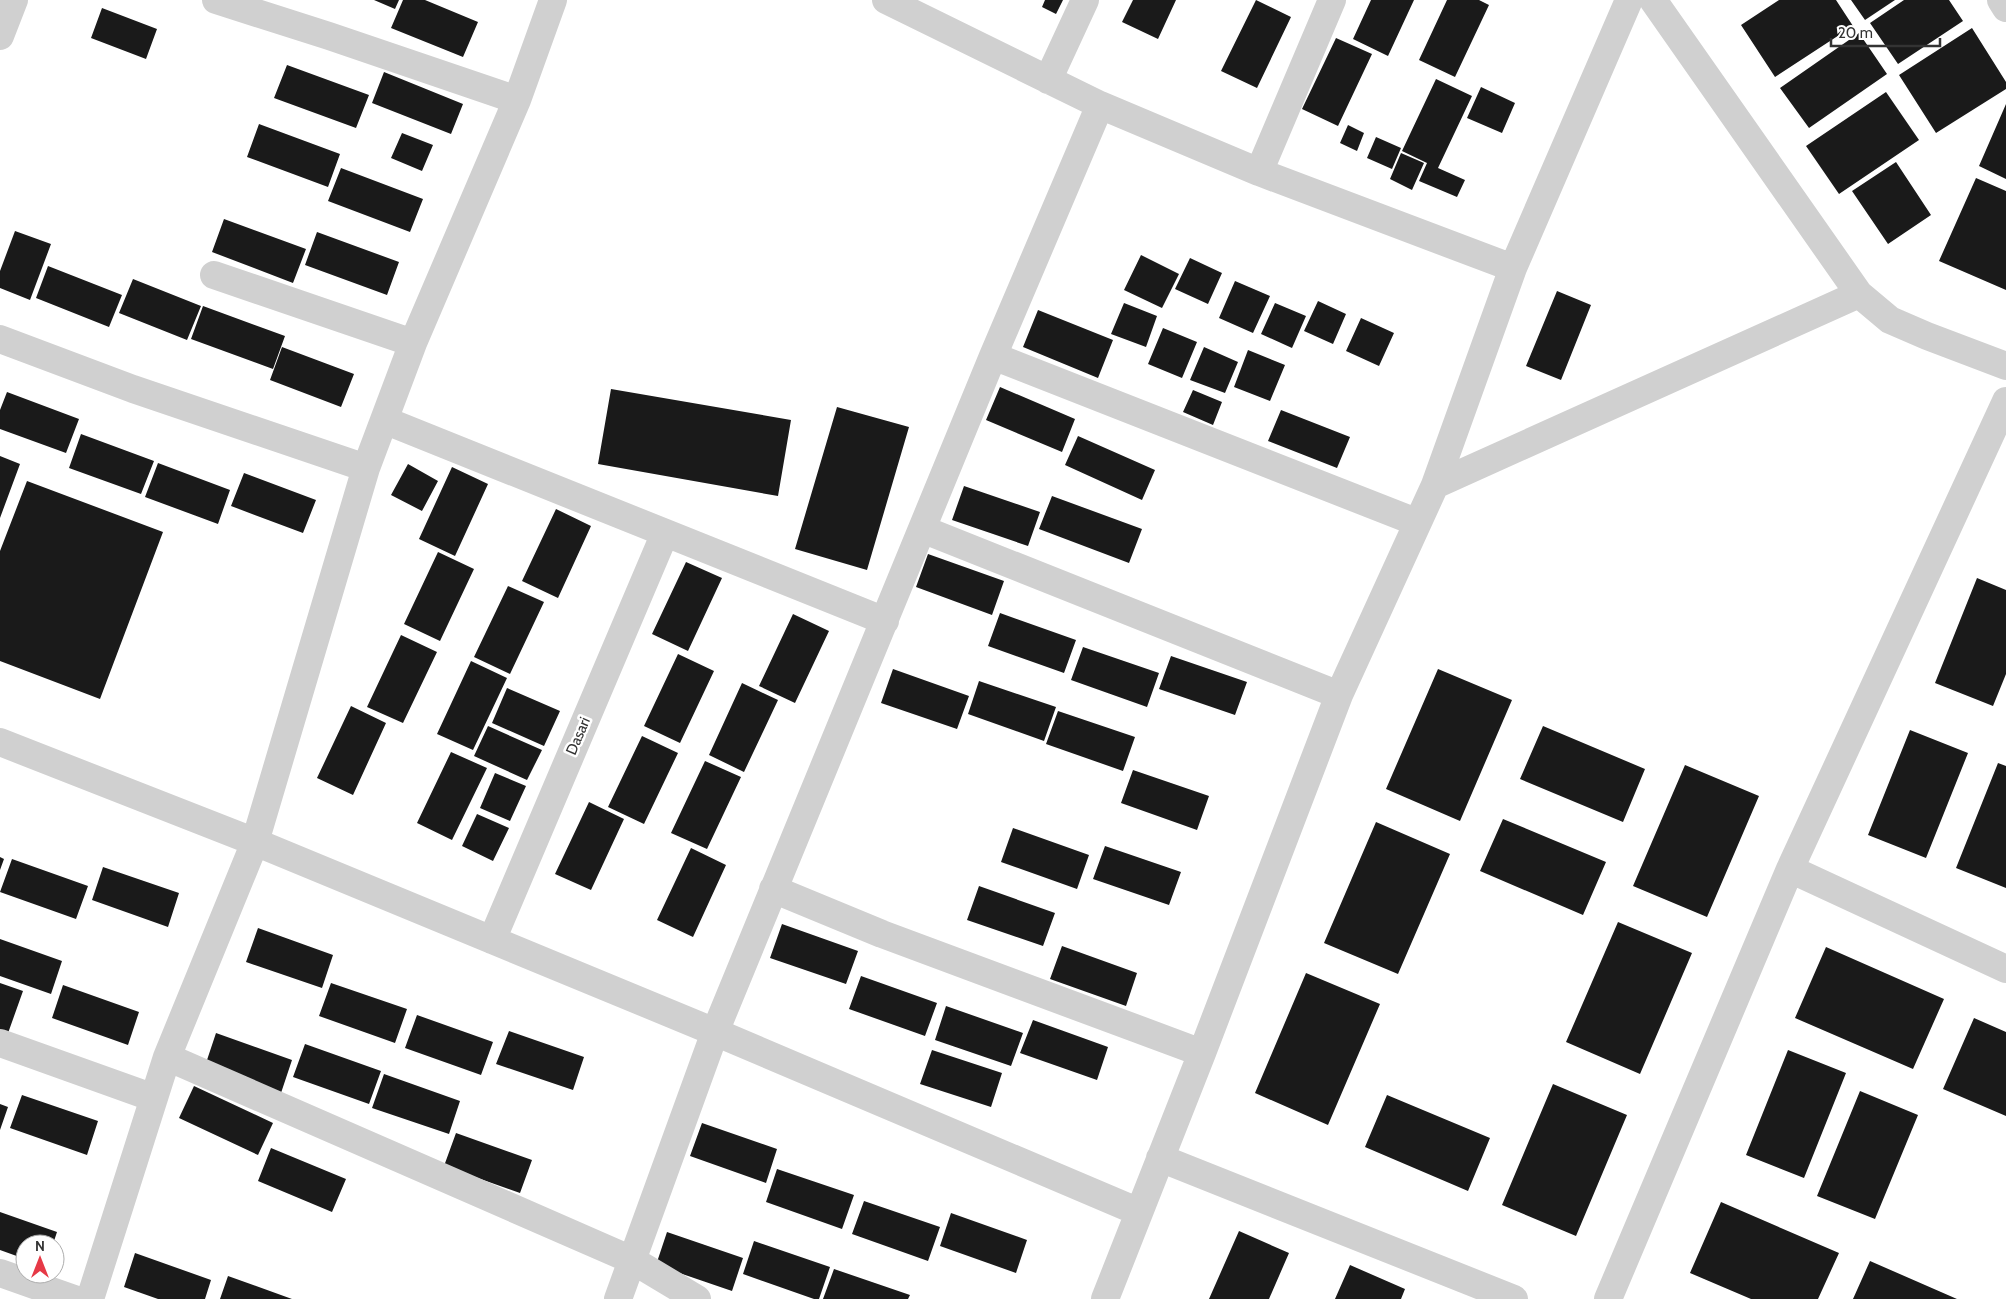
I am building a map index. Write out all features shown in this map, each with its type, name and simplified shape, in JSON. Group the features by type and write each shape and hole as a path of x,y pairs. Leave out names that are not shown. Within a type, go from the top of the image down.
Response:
{"street":[{"path":"0,36 14,0"},
{"path":"216,0 517,100"},
{"path":"90,1299 166,1057 255,842 366,468 414,343 517,100 553,0"},
{"path":"886,0 1100,105 1259,172 1513,268"},
{"path":"1048,80 1085,0"},
{"path":"1259,172 1332,0"},
{"path":"1105,1299 1202,1053 1339,695 1416,522 1435,485 1513,268 1628,0"},
{"path":"1653,0 1859,294 1890,320 2006,366"},
{"path":"2001,0 2006,8"},
{"path":"618,1299 715,1032 992,356 1100,105"},
{"path":"214,275 414,343"},
{"path":"1435,485 1859,294"},
{"path":"0,339 134,388 366,468"},
{"path":"992,356 1416,522"},
{"path":"1608,1299 1790,869 2006,401"},
{"path":"384,420 885,621"},
{"path":"922,529 1339,695"},
{"name":"Dasari","path":"492,940 665,533"},
{"path":"0,742 255,842 715,1032 1139,1212"},
{"path":"1790,869 2006,970"},
{"path":"774,889 882,934 1202,1053"},
{"path":"0,1043 154,1098"},
{"path":"166,1057 632,1260 697,1299"},
{"path":"1160,1158 1514,1299"},
{"path":"0,1273 74,1299"}],"building":[{"path":"374,0 399,0 395,9"},
{"path":"403,0 425,0 478,22 463,57 391,28"},
{"path":"1045,0 1063,0 1056,14 1042,7"},
{"path":"1133,0 1176,0 1158,39 1122,22"},
{"path":"1256,0 1291,17 1257,88 1221,71"},
{"path":"1371,0 1414,0 1388,56 1353,39"},
{"path":"1447,0 1479,0 1489,5 1455,77 1419,60"},
{"path":"1779,0 1836,0 1853,26 1775,77 1741,25"},
{"path":"1851,0 1895,0 1865,20"},
{"path":"1904,0 1949,0 1963,21 1898,64 1870,23"},
{"path":"102,8 157,29 146,59 91,38"},
{"path":"1972,28 2006,82 2006,89 1936,133 1899,75"},
{"path":"1859,33 1887,74 1809,128 1780,88"},
{"path":"1336,38 1372,54 1338,126 1302,109"},
{"path":"287,65 369,95 356,128 274,98"},
{"path":"384,72 463,104 451,134 372,103"},
{"path":"1436,79 1472,96 1438,168 1465,180 1457,197 1419,181 1427,163 1402,151"},
{"path":"1481,87 1515,103 1502,133 1467,118"},
{"path":"1886,92 1919,140 1839,194 1806,146"},
{"path":"2006,104 2006,179 1979,166"},
{"path":"259,124 340,154 328,187 247,157"},
{"path":"1348,125 1364,133 1357,151 1340,143"},
{"path":"402,133 433,145 422,171 391,158"},
{"path":"1376,137 1401,148 1392,169 1367,158"},
{"path":"1401,153 1424,163 1412,190 1390,179"},
{"path":"1896,162 1931,215 1888,244 1852,191"},
{"path":"341,168 423,199 410,232 328,201"},
{"path":"1976,178 2006,191 2006,290 1939,261"},
{"path":"224,219 306,249 293,283 212,252"},
{"path":"15,231 51,244 30,300 0,288 0,271"},
{"path":"317,232 399,262 387,295 305,265"},
{"path":"1141,255 1179,274 1162,308 1124,290"},
{"path":"1190,258 1222,273 1208,304 1175,289"},
{"path":"48,266 122,295 109,327 36,298"},
{"path":"133,279 201,306 187,340 119,313"},
{"path":"1235,281 1270,296 1253,333 1219,318"},
{"path":"1557,291 1591,305 1561,380 1526,366"},
{"path":"1318,301 1346,314 1333,344 1304,331"},
{"path":"1124,303 1157,316 1146,347 1111,334"},
{"path":"1275,303 1306,316 1292,348 1261,334"},
{"path":"203,306 285,336 273,369 191,339"},
{"path":"1038,310 1113,340 1098,378 1023,347"},
{"path":"1361,318 1394,333 1379,366 1346,351"},
{"path":"1163,328 1197,342 1182,378 1148,364"},
{"path":"282,347 354,374 341,407 270,380"},
{"path":"1204,347 1238,362 1225,393 1190,380"},
{"path":"1248,350 1285,365 1270,401 1234,387"},
{"path":"1000,387 1075,419 1062,452 986,420"},
{"path":"611,389 791,420 778,496 598,464"},
{"path":"1193,390 1222,402 1213,425 1183,412"},
{"path":"7,392 79,419 66,453 0,429 0,410"},
{"path":"837,407 909,427 867,570 795,549"},
{"path":"1281,410 1350,437 1337,468 1268,441"},
{"path":"81,434 154,461 141,494 69,468"},
{"path":"1078,436 1155,470 1142,500 1065,465"},
{"path":"0,456 20,464 0,518"},
{"path":"158,463 230,490 218,524 145,497"},
{"path":"408,464 438,481 422,511 391,495"},
{"path":"452,467 488,484 455,556 419,539"},
{"path":"244,473 316,500 303,533 231,506"},
{"path":"27,481 163,532 100,699 0,661 0,551"},
{"path":"964,486 1040,512 1028,546 952,520"},
{"path":"1052,496 1142,529 1129,563 1039,529"},
{"path":"556,509 591,526 558,598 522,581"},
{"path":"438,552 474,569 440,641 404,624"},
{"path":"928,554 1004,581 992,615 916,587"},
{"path":"686,562 722,578 688,651 652,634"},
{"path":"1977,578 2006,590 2006,674 1993,706 1935,683"},
{"path":"508,586 544,602 510,674 474,657"},
{"path":"1000,613 1076,640 1064,673 988,646"},
{"path":"793,614 829,631 795,703 759,686"},
{"path":"401,635 437,652 403,723 367,707"},
{"path":"1083,647 1159,673 1147,707 1071,680"},
{"path":"678,654 714,671 680,743 644,726"},
{"path":"1171,656 1247,682 1235,715 1159,689"},
{"path":"471,661 507,678 473,750 437,734"},
{"path":"893,669 969,696 957,729 881,703"},
{"path":"1438,669 1512,700 1460,821 1386,789"},
{"path":"979,681 1056,707 1044,741 968,714"},
{"path":"742,683 778,700 744,772 709,755"},
{"path":"507,688 560,711 544,746 492,723"},
{"path":"351,706 386,723 353,795 317,778"},
{"path":"1058,711 1135,737 1123,771 1046,744"},
{"path":"488,726 542,750 527,780 474,756"},
{"path":"1543,726 1645,769 1623,822 1520,779"},
{"path":"1910,730 1968,753 1926,858 1868,835"},
{"path":"642,736 678,753 644,824 608,807"},
{"path":"451,752 487,768 452,840 417,823"},
{"path":"705,761 741,777 707,849 671,833"},
{"path":"1998,763 2006,766 2006,888 1956,868"},
{"path":"1685,765 1759,796 1707,917 1633,886"},
{"path":"1133,770 1209,796 1197,830 1121,803"},
{"path":"495,773 526,786 510,821 480,808"},
{"path":"589,802 624,819 591,890 555,874"},
{"path":"477,814 509,828 493,861 462,846"},
{"path":"1503,819 1606,862 1583,915 1480,871"},
{"path":"1376,822 1450,854 1398,974 1324,943"},
{"path":"1013,828 1089,855 1077,889 1001,862"},
{"path":"1105,846 1181,872 1169,905 1093,879"},
{"path":"691,848 726,865 693,937 657,920"},
{"path":"0,857 4,859 0,870"},
{"path":"12,859 88,886 76,919 0,892"},
{"path":"103,867 179,893 168,927 92,900"},
{"path":"979,886 1055,913 1043,946 967,920"},
{"path":"1618,922 1692,953 1640,1074 1566,1042"},
{"path":"782,924 858,951 846,984 770,958"},
{"path":"258,928 333,955 322,988 246,962"},
{"path":"0,939 62,961 51,994 0,976"},
{"path":"1062,946 1137,973 1126,1006 1050,979"},
{"path":"1826,947 1944,999 1913,1069 1795,1018"},
{"path":"1306,973 1380,1004 1328,1125 1255,1093"},
{"path":"861,976 937,1003 925,1036 849,1009"},
{"path":"0,983 23,991 7,1036 0,1034"},
{"path":"331,983 407,1009 395,1043 319,1016"},
{"path":"63,985 139,1012 128,1045 52,1018"},
{"path":"946,1006 1023,1033 1011,1066 935,1040"},
{"path":"417,1015 493,1042 481,1075 405,1048"},
{"path":"1974,1018 2006,1032 2006,1116 1943,1089"},
{"path":"1033,1020 1108,1047 1097,1080 1020,1053"},
{"path":"509,1031 584,1057 573,1090 496,1064"},
{"path":"216,1033 292,1060 281,1093 205,1066"},
{"path":"305,1044 381,1071 369,1104 293,1077"},
{"path":"932,1050 1002,1073 991,1107 920,1084"},
{"path":"1788,1050 1846,1073 1804,1178 1746,1155"},
{"path":"384,1074 460,1101 449,1134 372,1108"},
{"path":"1553,1084 1627,1115 1576,1236 1502,1205"},
{"path":"194,1086 273,1123 258,1155 179,1118"},
{"path":"1860,1091 1918,1115 1875,1219 1817,1196"},
{"path":"22,1095 98,1121 87,1155 10,1128"},
{"path":"1387,1095 1490,1138 1468,1191 1365,1147"},
{"path":"0,1104 8,1107 0,1130"},
{"path":"702,1123 777,1149 766,1183 690,1156"},
{"path":"456,1133 532,1160 520,1193 444,1166"},
{"path":"271,1148 346,1179 332,1212 258,1181"},
{"path":"777,1169 854,1195 842,1229 766,1202"},
{"path":"864,1201 940,1227 928,1261 852,1234"},
{"path":"1721,1202 1839,1253 1818,1299 1751,1299 1690,1273"},
{"path":"0,1212 57,1232 56,1234 15,1234 15,1255 0,1250"},
{"path":"951,1213 1027,1240 1016,1273 940,1246"},
{"path":"1239,1231 1289,1253 1269,1299 1209,1299"},
{"path":"667,1232 743,1258 732,1291 656,1265"},
{"path":"754,1241 830,1267 819,1299 814,1299 743,1274"},
{"path":"135,1253 211,1280 205,1299 158,1299 124,1287"},
{"path":"1870,1261 1957,1299 1853,1299"},
{"path":"1350,1265 1405,1289 1401,1299 1335,1299"},
{"path":"834,1269 910,1295 908,1299 823,1299"},
{"path":"228,1276 292,1299 220,1299"}]}
